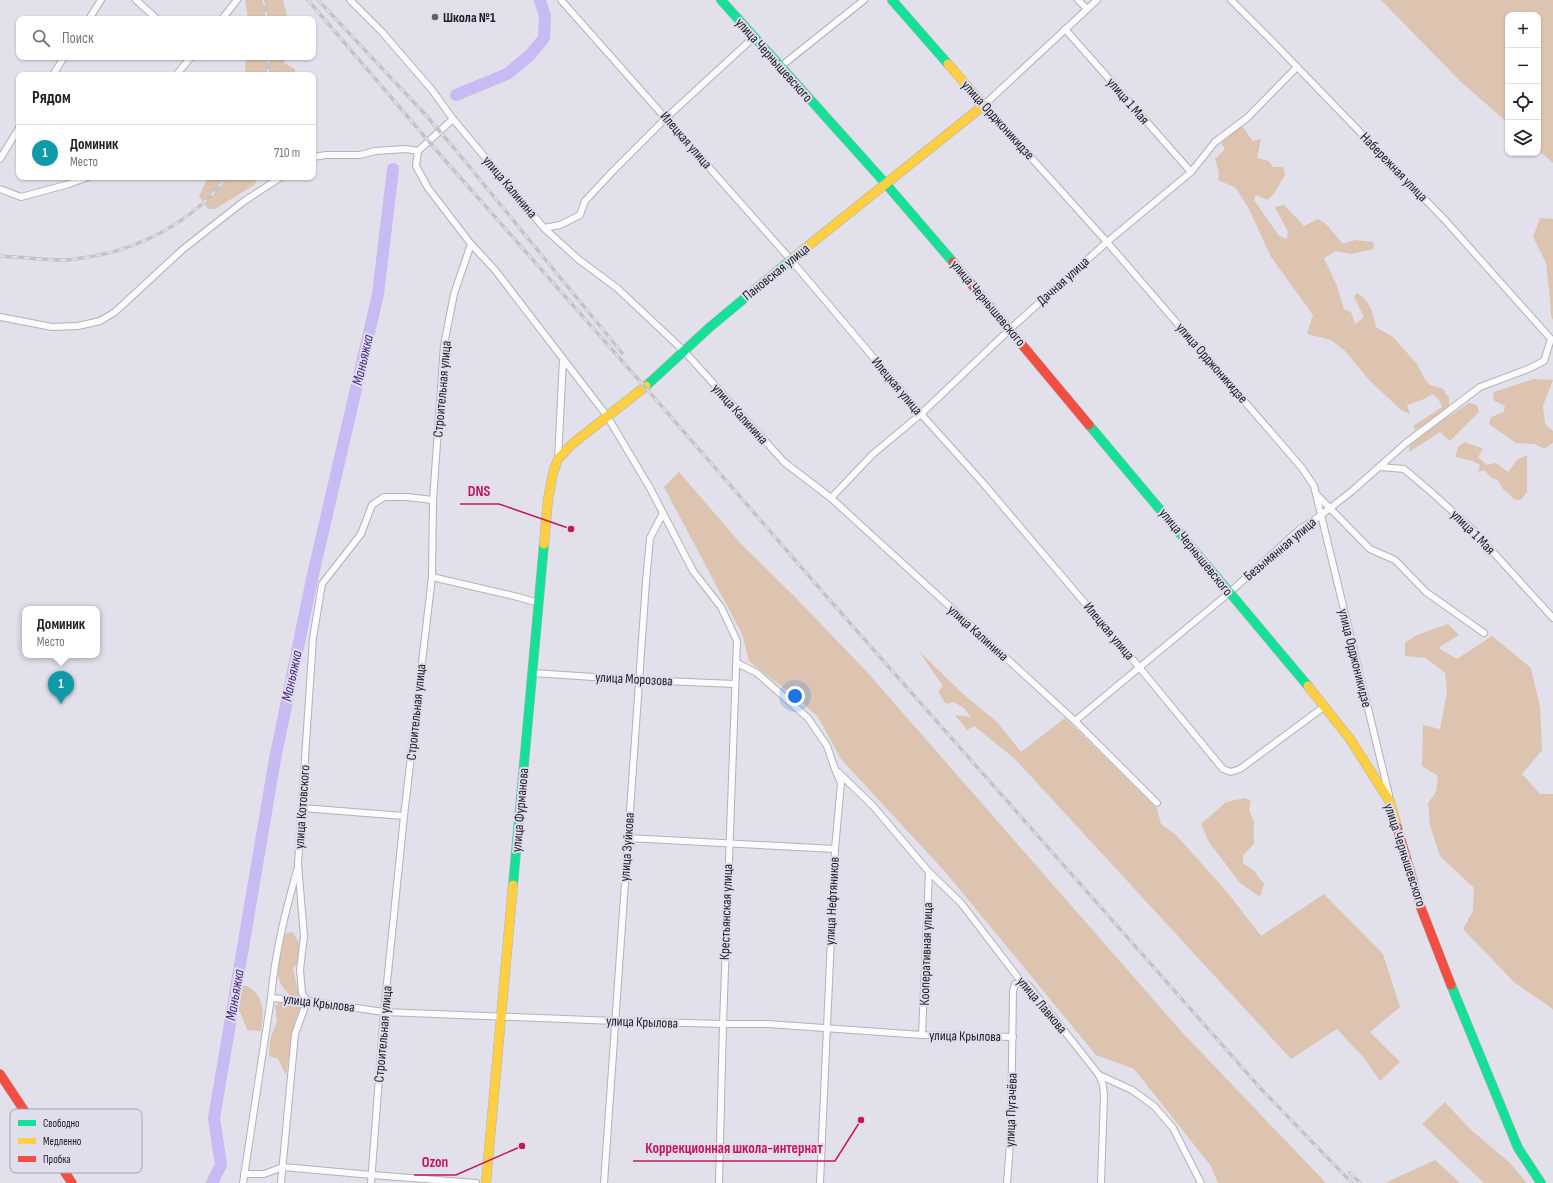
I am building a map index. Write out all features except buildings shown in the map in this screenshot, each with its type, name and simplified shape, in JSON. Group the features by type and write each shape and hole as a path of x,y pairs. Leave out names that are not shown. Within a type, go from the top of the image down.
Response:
{"street":[{"path":"90,16 101,0"},
{"path":"136,0 155,16"},
{"path":"224,16 237,0"},
{"name":"улица Калинина","path":"350,0 382,32 432,90 453,119 544,228 578,258 617,288 684,351 784,462 831,498 1075,721 1157,803"},
{"name":"Илецкая улица","path":"561,0 791,260 921,414 983,483 1139,667 1223,769 1231,772 1240,769 1325,706"},
{"name":"улица Чернышевского","path":"721,0 886,184 1010,329 1229,593 1325,706 1350,739 1390,802 1421,908 1448,977 1518,1148 1541,1183"},
{"path":"780,67 864,0"},
{"name":"улица Орджоникидзе","path":"892,0 1107,242 1302,468 1314,486 1390,802"},
{"path":"1078,0 1087,9"},
{"path":"984,105 1097,0"},
{"name":"Набережная улица","path":"1231,0 1444,220 1551,340"},
{"name":"улица 1 Мая","path":"1065,29 1191,172"},
{"path":"544,228 560,225 580,215 585,201 612,171 666,118 754,37"},
{"path":"55,72 62,60"},
{"path":"178,72 188,60"},
{"name":"Дачная улица","path":"831,498 873,454 921,414 1010,329 1107,242 1191,172 1215,142 1247,118 1297,67"},
{"name":"Пановская улица","path":"572,444 650,383 742,300 984,105"},
{"path":"453,119 418,152 416,166 428,188 471,244 495,270 607,416 650,488 663,513"},
{"path":"0,158 16,133"},
{"path":"316,157 360,155 375,151 406,149 418,152"},
{"path":"0,189 21,197 80,180"},
{"path":"0,317 52,327 78,326 100,321 115,312 188,245 243,202 276,180"},
{"name":"Строительная улица","path":"371,1183 384,1012 404,816 432,577 433,500 444,344 454,294 471,244"},
{"name":"Безымянная улица","path":"1075,721 1229,593 1300,529 1320,516 1380,467 1406,443 1480,387 1528,369 1544,361 1551,340"},
{"path":"558,460 563,359"},
{"name":"улица Фурманова","path":"486,1183 548,498 553,473 558,460 572,444"},
{"name":"улица 1 Мая","path":"1380,467 1404,469 1430,491 1474,530 1553,618"},
{"path":"1316,494 1328,508 1370,549 1395,560 1426,592 1484,634"},
{"name":"улица Котовского","path":"307,1000 302,993 300,970 304,936 298,864 313,638 322,584 361,534 372,505 384,498 407,497 433,500"},
{"name":"Крестьянская улица","path":"663,513 693,571 721,607 737,641 723,1024 719,1183"},
{"name":"улица Зуйкова","path":"604,1183 646,582 650,538 663,513"},
{"path":"432,577 539,603"},
{"name":"улица Нефтяников","path":"737,663 756,673 808,718 827,746 834,769 841,783 835,849 820,1183"},
{"name":"улица Морозова","path":"532,673 639,680 735,684"},
{"name":"улица Лавкова","path":"834,769 873,806 929,872 961,903 1023,984 1028,985 1099,1075 1103,1085 1104,1096 1101,1183"},
{"path":"302,808 404,816"},
{"path":"628,838 835,849"},
{"path":"243,1183 271,998 274,967 280,933 298,864"},
{"name":"Кооперативная улица","path":"922,1035 929,872"},
{"name":"улица Пугачёва","path":"1007,1183 1012,1132 1014,991 1015,984 1023,984"},
{"name":"улица Крылова","path":"271,998 307,1000 384,1012 615,1022 768,1024 922,1035 1013,1037"},
{"path":"280,1183 283,1167 295,1034 307,1000"},
{"path":"0,1074 23,1109"},
{"path":"1099,1075 1132,1090 1154,1106 1173,1128 1201,1183"},
{"path":"244,1174 264,1174 283,1167 372,1176 476,1183"},
{"path":"65,1173 72,1183"}],"shaded area":[{"path":"245,0 283,0 287,16 248,16"},
{"path":"1381,0 1553,0 1553,163 1541,153 1541,12 1505,12 1505,120 1461,82"},
{"path":"246,60 284,60 284,63 295,69 295,72 245,72"},
{"path":"1242,126 1253,141 1261,139 1257,158 1269,161 1273,167 1283,167 1285,175 1273,195 1267,200 1256,195 1254,200 1279,236 1287,239 1288,232 1275,207 1284,205 1304,226 1318,219 1326,224 1343,244 1355,240 1373,242 1374,249 1351,254 1336,251 1324,258 1337,286 1344,309 1351,312 1355,324 1364,317 1354,297 1357,293 1368,303 1374,317 1376,327 1393,337 1417,364 1424,378 1430,385 1443,389 1449,398 1449,406 1439,416 1415,430 1413,426 1442,407 1438,398 1432,394 1424,399 1407,405 1410,414 1401,410 1369,380 1345,351 1331,340 1307,334 1313,315 1271,257 1249,209 1236,188 1218,180 1219,173 1215,159 1225,149 1221,143"},
{"path":"207,180 257,180 254,185 215,209 208,209 199,196"},
{"path":"1540,218 1553,219 1553,320 1551,316 1546,263 1533,237"},
{"path":"1534,379 1553,380 1543,406 1545,424 1553,431 1553,443 1544,449 1535,444 1516,443 1489,424 1491,417 1504,412 1505,406 1493,400 1494,392"},
{"path":"1469,403 1477,405 1479,412 1450,441 1440,432 1409,452 1409,446 1437,424"},
{"path":"1465,442 1483,449 1478,457 1487,465 1496,463 1508,472 1517,460 1527,455 1527,492 1521,500 1515,500 1502,488 1498,480 1492,478 1484,470 1478,472 1480,465 1472,461 1455,457 1458,447"},
{"path":"679,472 742,545 795,597 867,672 1180,1030 1326,1183 1218,1183 1211,1166 1134,1069 1096,1055 947,874 841,759 818,717 804,704 749,661 742,634 664,487"},
{"path":"1448,624 1459,635 1438,648 1457,659 1492,636 1531,668 1540,707 1542,750 1522,774 1540,794 1553,794 1553,1010 1514,982 1463,929 1473,911 1474,888 1440,856 1430,825 1428,803 1436,792 1438,776 1422,766 1423,725 1440,729 1447,692 1445,673 1426,658 1405,656 1405,643 1417,635"},
{"path":"918,650 962,693 997,722 1021,752 1065,718 1157,809 1161,824 1176,835 1227,892 1261,936 1324,894 1383,954 1400,1007 1370,1032 1400,1062 1380,1081 1364,1058 1337,1029 1291,1059 1015,759 974,726 967,730 955,715 971,717 964,708 954,702 946,704 938,692 943,686"},
{"path":"1245,798 1251,801 1249,810 1254,822 1254,844 1243,855 1243,863 1253,870 1264,884 1260,897 1240,883 1209,842 1201,824 1226,802"},
{"path":"293,932 301,947 299,962 293,968 301,1006 295,1021 286,1075 278,1059 269,1056 270,1040 277,1021 275,1006 289,994 282,986 278,973 281,945 285,934"},
{"path":"244,985 256,993 262,1004 263,1017 261,1031 247,1030 241,1014 235,1005 239,989"},
{"path":"1445,1102 1470,1129 1510,1163 1527,1183 1484,1183 1422,1124"},
{"path":"1435,1160 1460,1183 1385,1183"}],"waterway":[{"name":"Маньяжка","path":"456,95 507,74 530,55 544,38 545,16 540,0"},
{"name":"Маньяжка","path":"212,1183 221,1165 214,1118 275,759 312,579 378,294 393,169"}],"railway":[{"path":"263,0 266,16"},
{"path":"308,0 443,158 645,387 835,606 1262,1090 1352,1183"},
{"path":"318,0 424,113 622,353"},
{"path":"268,72 269,60"},
{"path":"0,256 68,260 123,249 162,232 181,221 198,208 224,180"},
{"path":"1350,1173 1360,1183"}],"traffic: fast":[{"path":"721,0 886,184 953,262"},
{"path":"892,0 948,64"},
{"path":"646,386 710,327 793,258"},
{"path":"1089,425 1308,686"},
{"path":"513,885 544,544"},
{"path":"1451,985 1518,1148 1541,1183"}],"traffic: slow":[{"path":"793,258 984,105 948,64"},
{"path":"544,544 548,499 553,473 558,459 572,444 646,386"},
{"path":"1308,686 1350,739 1390,802 1397,827"},
{"path":"486,1183 513,885"}],"traffic: jam":[{"path":"953,262 1089,425"},
{"path":"1397,827 1421,908 1451,985"},
{"path":"0,1074 23,1109"},
{"path":"65,1173 72,1183"}],"place":[{"name":"Школа №1","path":"435,17"},
{"name":"DNS","path":"571,529"},
{"name":"Доминик","path":"61,704"},
{"name":"Коррекционная школа-интернат","path":"861,1120"},
{"name":"Ozon","path":"522,1146"}]}
